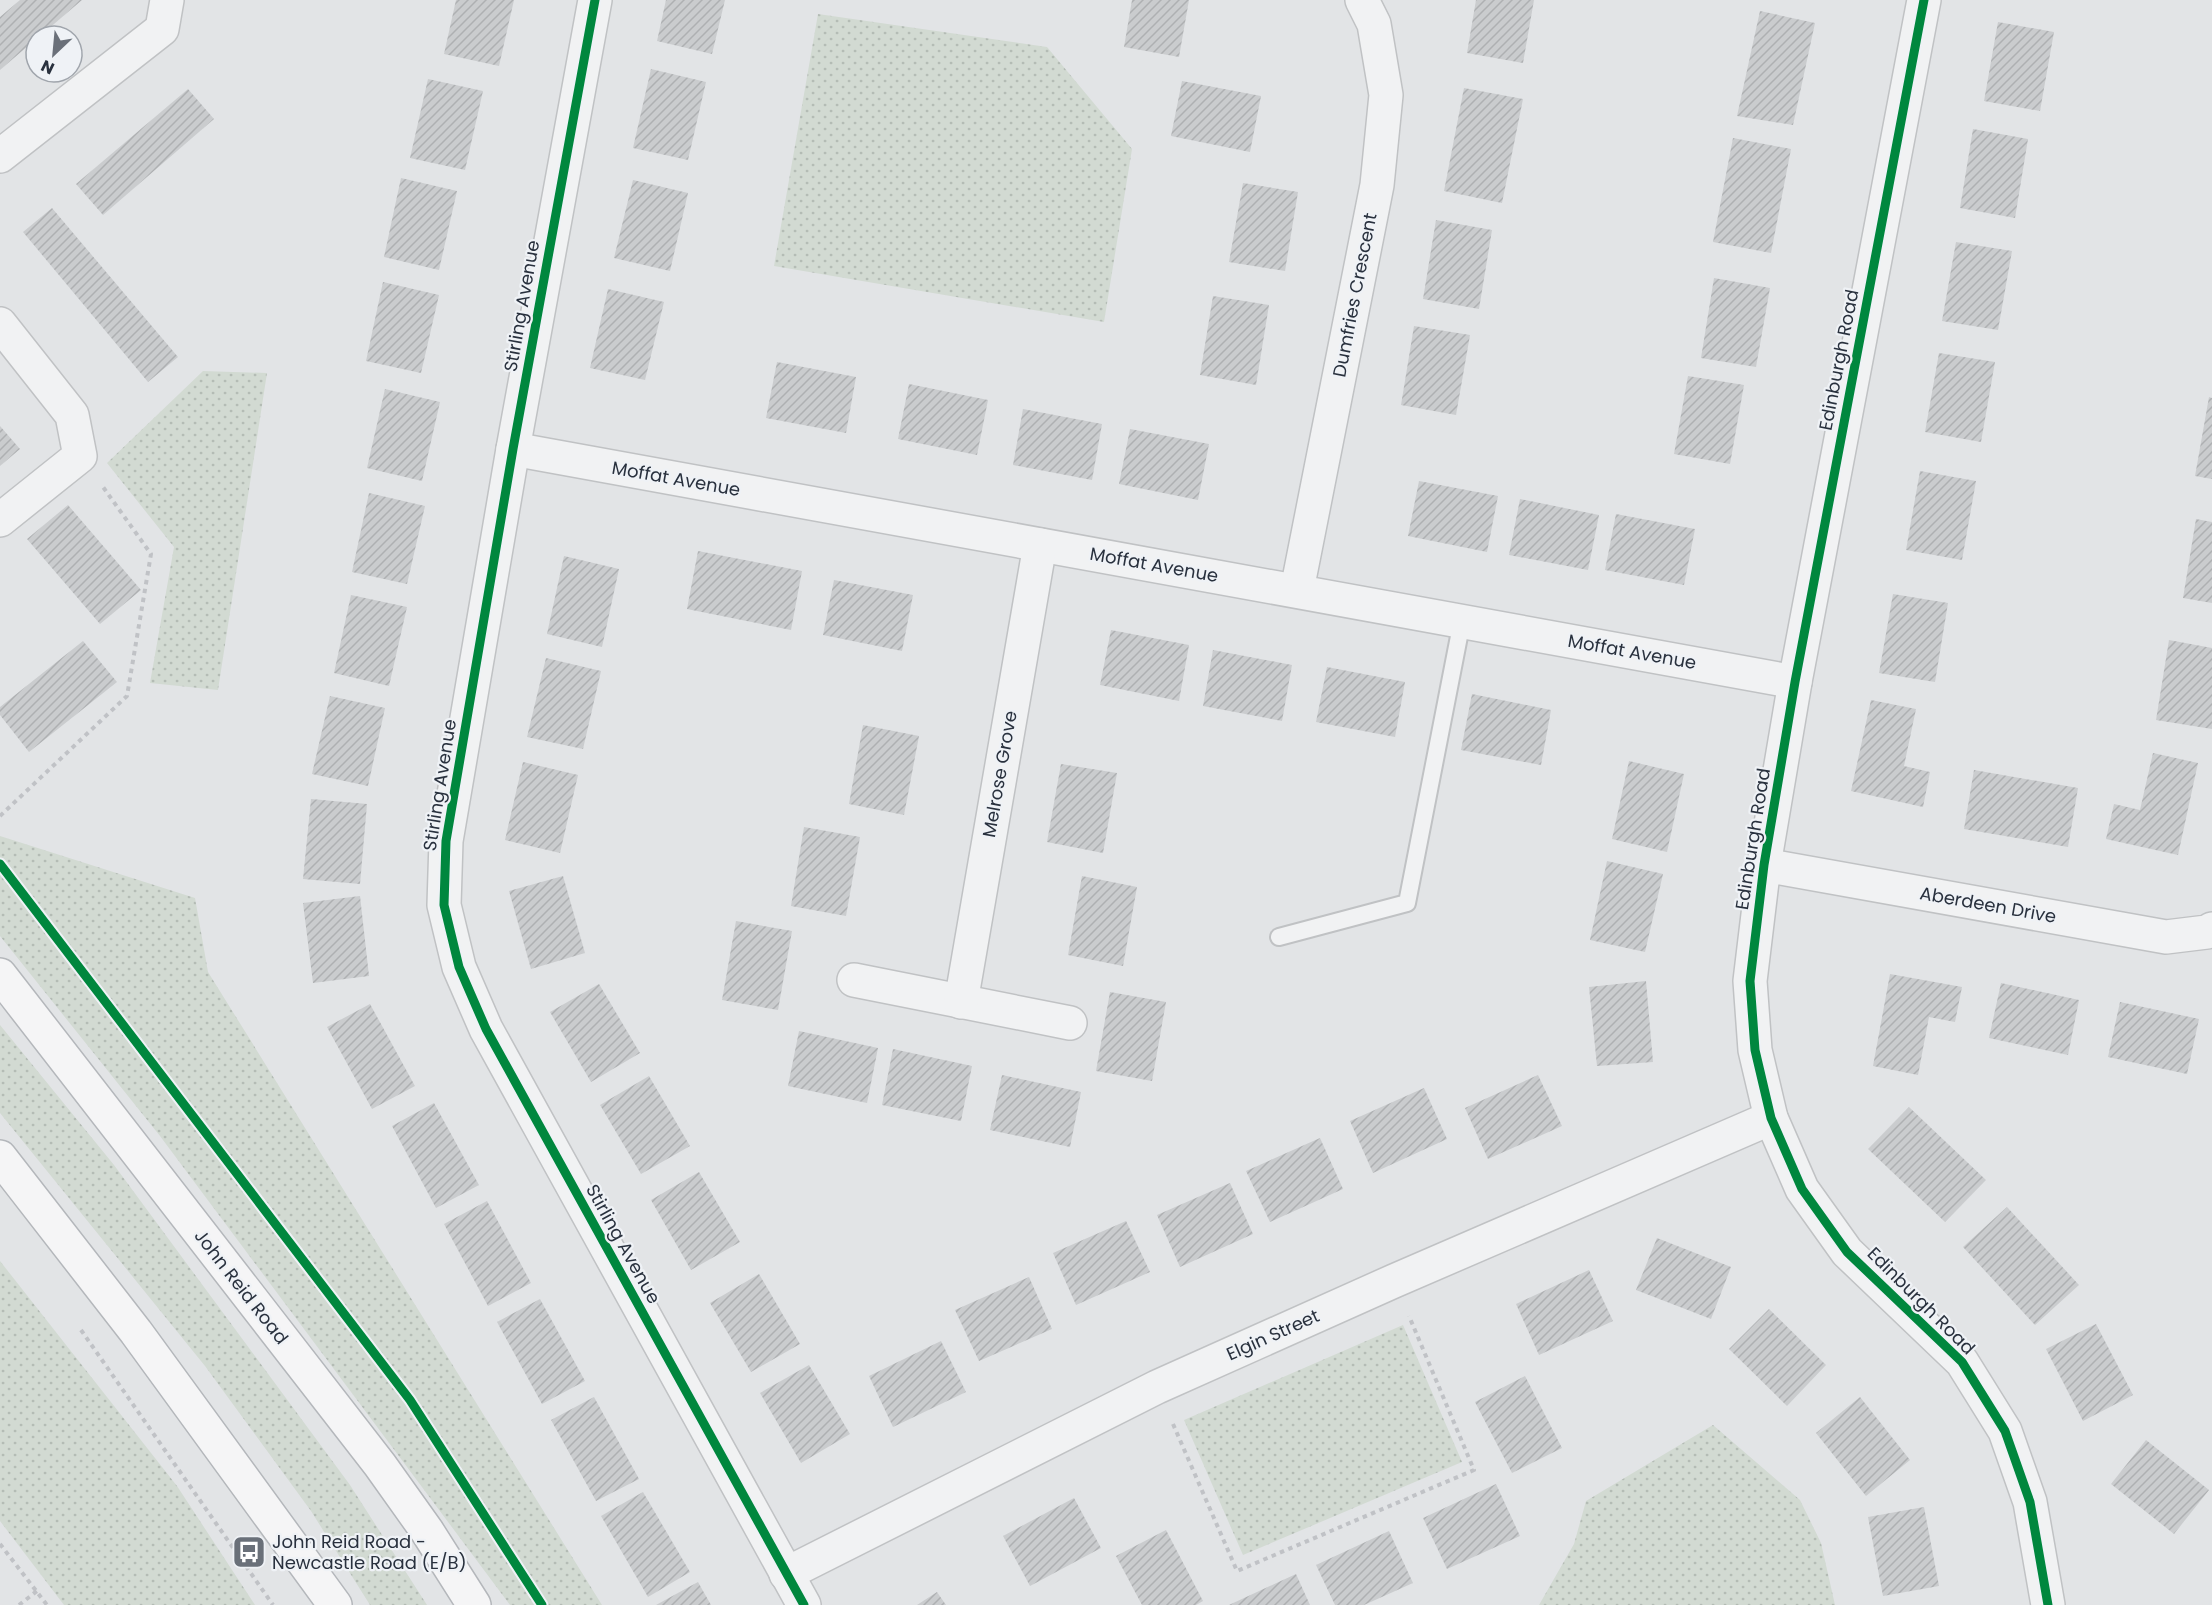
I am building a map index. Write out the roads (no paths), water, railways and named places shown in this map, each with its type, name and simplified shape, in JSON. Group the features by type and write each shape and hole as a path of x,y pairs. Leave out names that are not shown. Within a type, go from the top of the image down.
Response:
{"highway":[{"name":"John Reid Road","path":"0,975 380,1466 427,1531 474,1605"},
{"path":"0,1157 136,1332 335,1605"}],"street":[{"path":"0,156 162,29 167,0"},
{"name":"Stirling Avenue","path":"595,0 513,449 446,841 444,905 459,967 486,1029 804,1605"},
{"name":"Dumfries Crescent","path":"1297,590 1377,185 1386,95 1374,24 1362,0"},
{"name":"Edinburgh Road","path":"1924,0 1795,682 1764,865 1750,981 1755,1050 1771,1119 1802,1189 1847,1252 1962,1362 2005,1431 2030,1502 2048,1605"},
{"path":"0,324 72,415 80,456 0,520"},
{"name":"Moffat Avenue","path":"513,449 1795,682"},
{"name":"Melrose Grove","path":"961,1002 1040,545"},
{"name":"Aberdeen Drive","path":"1764,865 2166,937 2207,932 2212,929"},
{"path":"854,980 1070,1023"},
{"name":"Elgin Street","path":"786,1574 1157,1387 1394,1281 1771,1119"}],"lane":[{"path":"1279,937 1407,903 1462,621"}],"place":[{"name":"John Reid Road - Newcastle Road (E/B)","path":"249,1552"}]}
